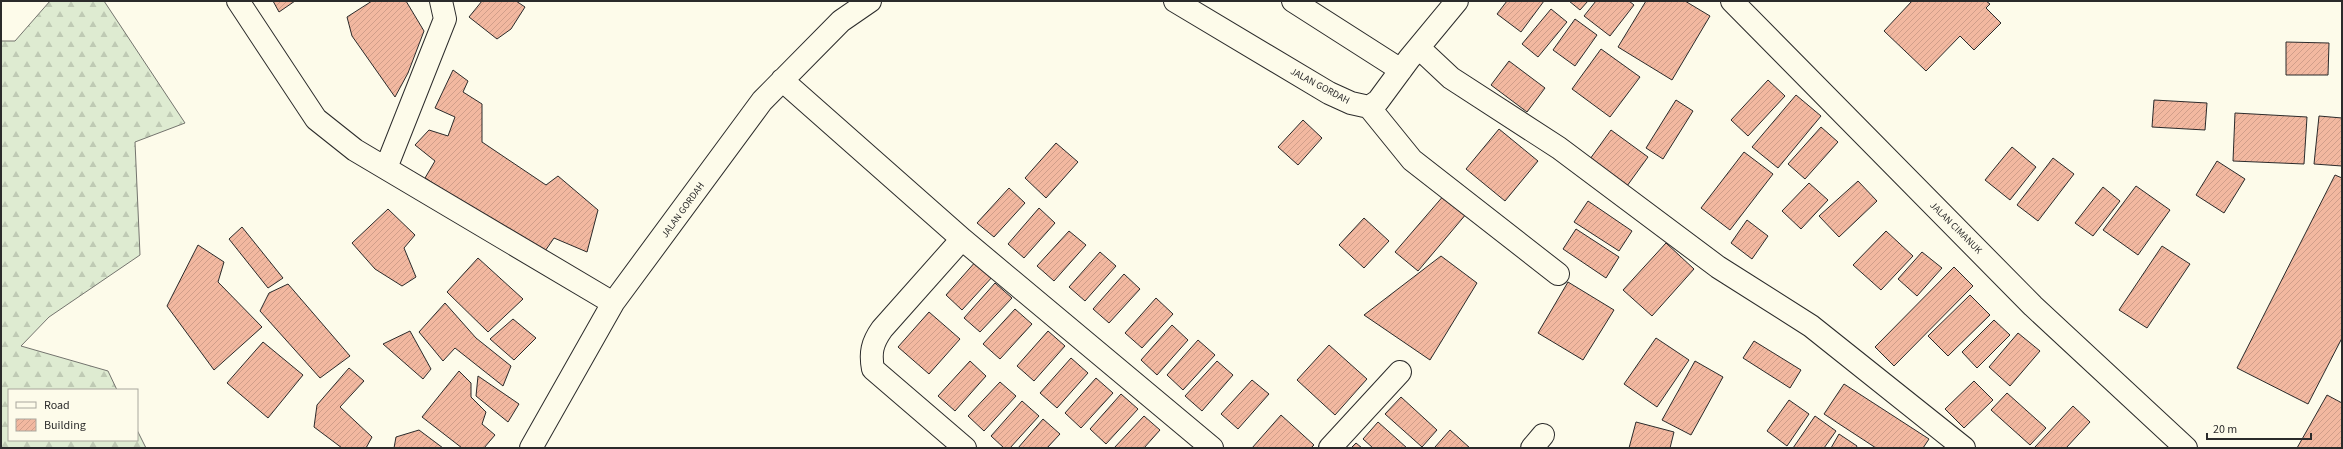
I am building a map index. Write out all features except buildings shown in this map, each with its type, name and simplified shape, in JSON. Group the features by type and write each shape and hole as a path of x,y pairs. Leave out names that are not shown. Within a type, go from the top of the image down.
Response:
{"street":[{"path":"238,1 316,119 355,150 613,303"},
{"path":"386,168 445,19 441,1"},
{"name":"JALAN GORDAH","path":"531,448 613,303 762,101 841,20 870,1"},
{"name":"JALAN GORDAH","path":"1175,1 1329,93 1351,103 1369,107"},
{"path":"1293,1 1401,70"},
{"path":"1457,1 1418,48 1378,102 1369,107 1412,160 1558,274"},
{"name":"JALAN CIMANUK","path":"1732,1 2034,306 2186,448"},
{"path":"1418,48 1451,78 1559,148 1718,267 1811,326 1964,448"},
{"path":"782,80 962,239 1212,448"},
{"path":"962,239 875,338 871,350 871,359 873,369 965,448"},
{"path":"1330,448 1400,372"}],"green space":[{"path":"50,1 104,1 185,123 135,142 140,255 49,317 21,346 108,371 117,389 8,389 8,441 138,441 138,432 146,448 1,448 1,41 15,41"}]}
